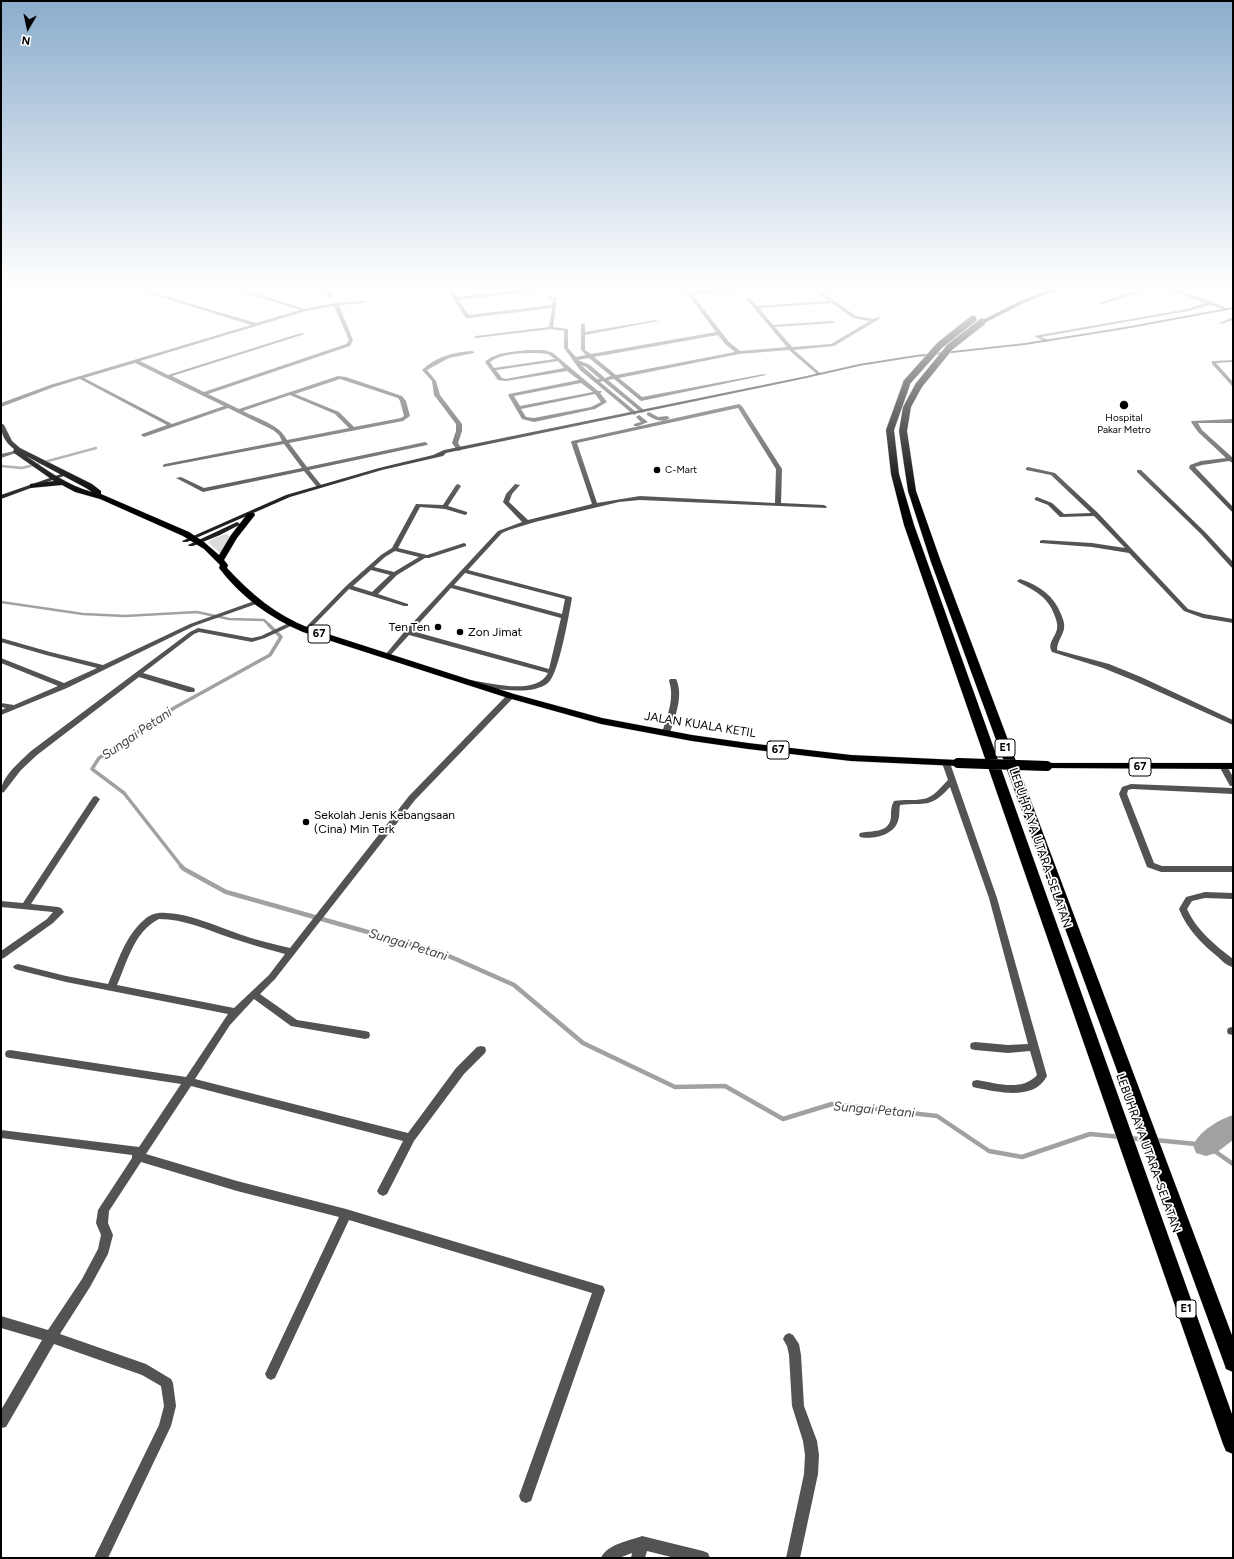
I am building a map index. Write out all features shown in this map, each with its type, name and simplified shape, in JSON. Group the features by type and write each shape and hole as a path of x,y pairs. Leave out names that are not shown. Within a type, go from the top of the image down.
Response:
{"highway":[{"name":"LEBUHRAYA UTARA–SELATAN","path":"929,358 907,382 890,430 895,474 909,525 1233,1444"},
{"name":"LEBUHRAYA UTARA–SELATAN","path":"941,358 919,385 907,407 903,431 912,491 939,569 1233,1364"}],"main road":[{"path":"192,541 262,507 288,496 319,486 436,456 639,417 824,377 872,364 906,358"},
{"path":"436,456 444,452 859,365 872,364"},
{"path":"642,411 649,414"},
{"path":"634,413 639,417"},
{"name":"JALAN KUALA KETIL","path":"1,425 9,442 17,450 38,464 53,477 78,490 103,497 159,522 192,541 219,566 222,564 257,602 291,624 511,696 581,716 666,733 748,746 851,758 1046,766 1228,766"},
{"path":"31,485 41,475 38,464"},
{"name":"JALAN KUALA KETIL","path":"38,464 63,473 89,486 103,497"},
{"path":"1,497 63,473"},
{"path":"31,485 52,483 66,484"},
{"path":"192,541 230,528 262,507"},
{"path":"222,564 225,554 234,537 251,515"}],"street":[{"path":"1,405 147,358"},
{"path":"168,376 227,358"},
{"path":"203,394 310,358"},
{"path":"443,358 437,360 424,370 434,381 437,395 458,424 459,431 456,443 459,449"},
{"path":"498,358 488,360 487,362 494,369 500,379 506,380 568,369"},
{"path":"556,358 596,392 604,402 602,405 593,408 534,420 524,418 510,396 512,394 582,381"},
{"path":"575,360 584,358"},
{"path":"593,358 641,399 764,375"},
{"path":"595,381 714,358"},
{"path":"800,358 818,374"},
{"path":"494,369 558,360"},
{"path":"575,360 588,366 642,411"},
{"path":"575,360 595,381 634,413"},
{"path":"1233,360 1218,361 1214,362 1214,364 1233,385"},
{"path":"136,361 275,429 281,434 285,442 319,486"},
{"path":"81,378 172,426"},
{"path":"165,466 403,419 407,416 403,401 393,394 346,378 336,378 239,411"},
{"path":"518,408 606,390"},
{"path":"291,394 337,413 353,429"},
{"path":"144,435 228,406"},
{"path":"595,505 574,442 739,406 778,467 778,504"},
{"path":"649,414 655,418 662,419 716,409 726,409"},
{"path":"598,437 607,432 645,422 639,417"},
{"path":"1232,460 1200,430 1194,422 1233,421"},
{"path":"180,478 203,490 425,444"},
{"path":"1,456 17,450"},
{"path":"1232,460 1201,463 1192,466 1192,468 1233,510"},
{"path":"1028,469 1053,474 1096,514 1186,610 1203,616 1233,621"},
{"path":"1139,470 1203,532 1233,566"},
{"path":"517,485 509,494 506,502 526,522"},
{"path":"445,507 458,486"},
{"path":"387,656 407,632 500,532 516,524 623,499 646,498 824,507"},
{"path":"1037,499 1050,504 1062,516 1096,514"},
{"path":"306,630 348,587 369,568 394,549 418,505 445,507 465,513"},
{"path":"1042,542 1130,551"},
{"path":"394,549 422,556 431,556 464,545"},
{"path":"374,594 395,574 422,556"},
{"path":"369,568 395,574"},
{"path":"464,571 569,598 552,672 545,682 528,688 468,682"},
{"path":"1020,581 1038,588 1049,597 1056,608 1061,629 1052,648 1054,651 1106,666 1138,679 1233,723"},
{"path":"450,586 565,616"},
{"path":"348,587 406,605"},
{"path":"1,714 223,613 257,602"},
{"path":"196,626 247,640 263,637 291,624"},
{"path":"1,790 18,768 34,753 138,674 196,626"},
{"path":"407,632 552,672"},
{"path":"1,640 48,654 104,667"},
{"path":"1,660 64,686"},
{"path":"138,674 191,690"},
{"path":"666,733 674,699 675,685 673,681"},
{"path":"1,1422 51,1336 86,1283 104,1250 107,1236 102,1223 104,1210 139,1154 227,1022 235,1012 267,983 412,798 511,696"},
{"path":"1,705 17,707"},
{"path":"946,763 994,898 1042,1076 1038,1082 1031,1087 1018,1089 977,1084"},
{"path":"1228,766 1233,784"},
{"path":"864,835 876,835 890,829 894,822 897,803 907,801 922,803 932,801 952,780"},
{"path":"1233,791 1131,786 1125,789 1123,794 1148,863 1153,867 1233,869"},
{"path":"26,905 96,799"},
{"path":"1233,896 1195,896 1189,899 1183,909 1198,933 1206,942 1233,964"},
{"path":"1,904 26,905 58,910 59,912 50,921 1,956"},
{"path":"111,988 134,937 145,924 158,916 180,919 245,940 292,952"},
{"path":"18,967 66,979 235,1012"},
{"path":"254,994 294,1023 365,1035"},
{"path":"975,1046 1008,1049 1034,1047"},
{"path":"382,1191 410,1138 460,1071 481,1050"},
{"path":"10,1054 188,1081 410,1138"},
{"path":"1,1134 139,1154 237,1186 346,1214 598,1290 526,1496"},
{"path":"270,1374 346,1214"},
{"path":"1,1322 51,1336 146,1370 167,1383 170,1406 165,1426 101,1558"},
{"path":"790,1339 793,1344 798,1406 810,1441 812,1455 811,1474 793,1558"},
{"path":"638,1558 642,1543"},
{"path":"608,1558 616,1552 642,1543 703,1558"}],"shaded area":[{"path":"227,534 230,537 221,554 208,542"}],"waterway":[{"path":"1,466 22,468 96,448"},
{"name":"Sungai Petani","path":"1,602 83,614 125,616 197,612 229,619 264,620 281,637 270,655 174,708 99,758 92,769 124,793 182,867"},
{"name":"Sungai Petani","path":"182,867 226,892 442,953 514,985 583,1043 675,1087 725,1086 783,1119 832,1104 937,1116 989,1151 1022,1157 1090,1134 1121,1137"},
{"name":"Sungai Petani","path":"1206,1145 1233,1126"},
{"name":"Sungai Petani","path":"1129,1138 1147,1140"},
{"name":"Sungai Petani","path":"1155,1140 1206,1145 1233,1164"}],"place":[{"name":"Hospital Pakar Metro","path":"1124,405"},
{"name":"C-Mart","path":"657,470"},
{"name":"Ten Ten","path":"438,627"},
{"name":"Zon Jimat","path":"460,632"},
{"name":"Sekolah Jenis Kebangsaan (Cina) Min Terk","path":"306,822"}]}
